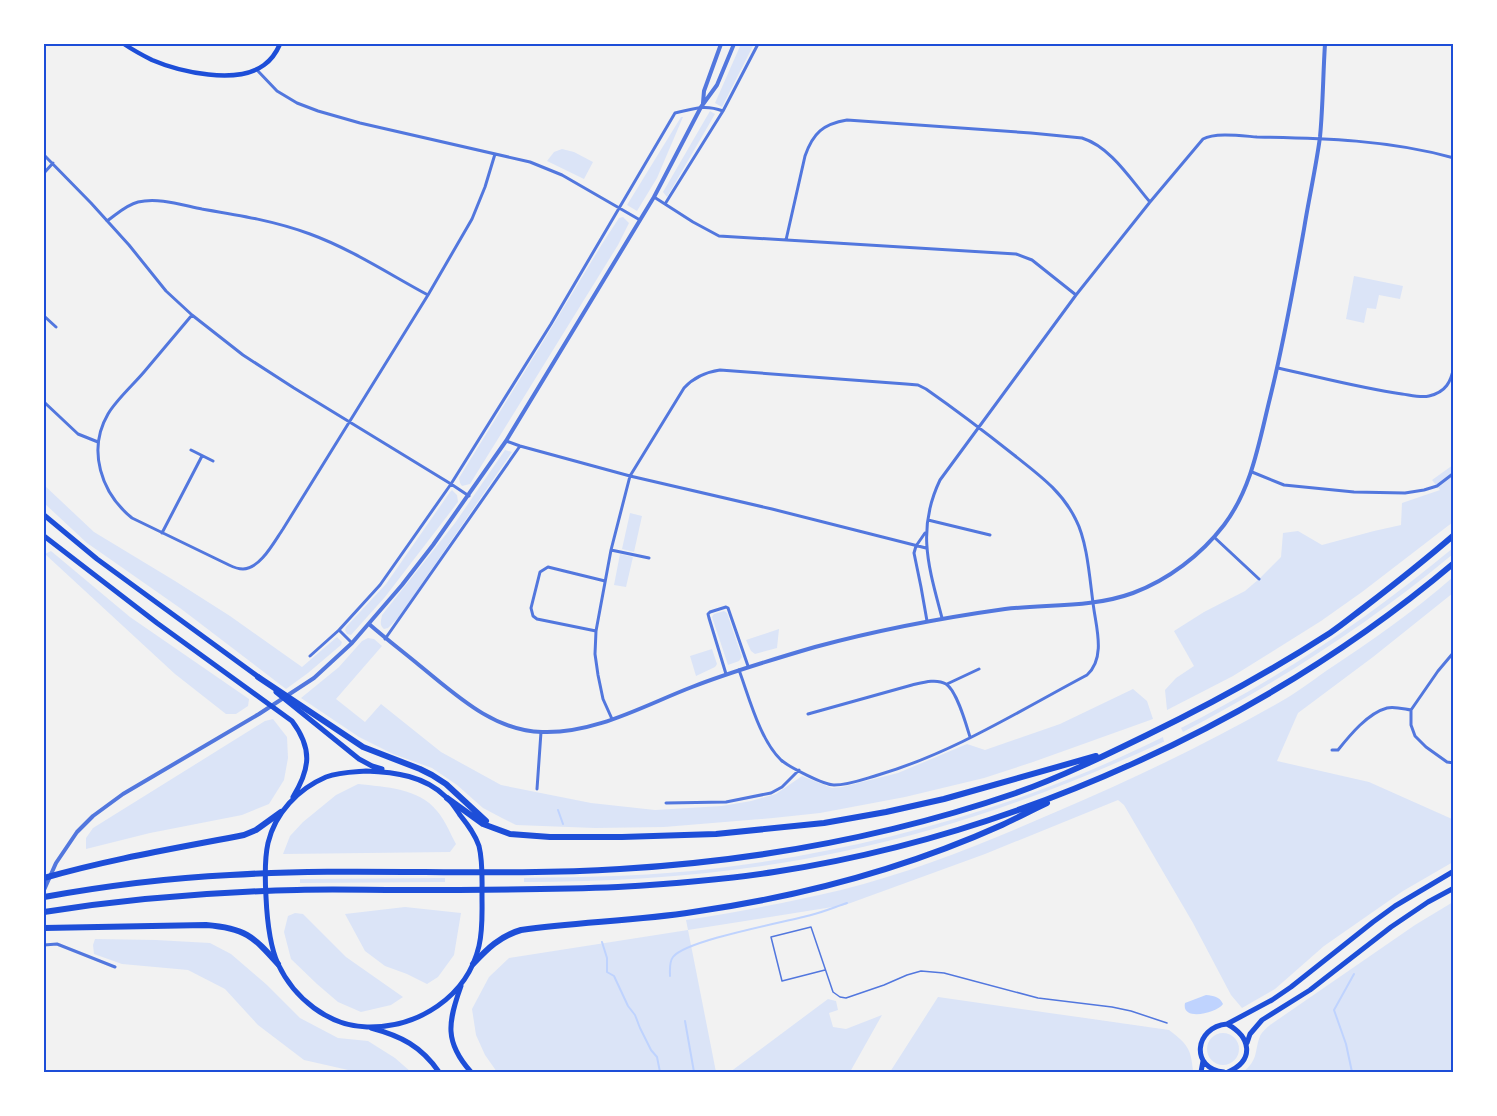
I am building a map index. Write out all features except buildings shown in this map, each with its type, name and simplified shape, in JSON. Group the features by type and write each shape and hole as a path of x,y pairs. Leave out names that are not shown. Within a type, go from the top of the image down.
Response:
{"highway":[{"path":"44,515 97,559 258,677 363,747 432,775 446,784 493,827"},
{"path":"44,897 125,885 228,875 298,872 523,872 618,869 712,861 772,854 923,822 1016,793 1062,775 1176,721 1256,678 1332,631 1415,568 1454,535"},
{"path":"44,536 292,721 302,737 307,754 307,768 302,782 274,826 266,854 267,915 278,964"},
{"path":"472,964 492,944 510,933 521,930 692,913 773,898 859,877 979,835 1187,738 1267,694 1350,642 1454,563"},
{"path":"258,677 359,759 389,772 420,780 434,787 476,819 510,834 526,836 622,837 716,834 824,823 886,813 944,799 1115,751"},
{"path":"291,801 315,783 328,777 348,772 389,772"},
{"path":"44,912 140,899 228,893 299,890 523,890 716,880 830,862 923,840 1066,793"},
{"path":"447,798 474,835 480,854 482,929 479,946 453,1008 450,1031 457,1054 471,1072"},
{"path":"44,878 153,851 244,835 256,830 282,812"},
{"path":"1201,1072 1203,1061 1200,1050 1204,1036 1212,1028 1227,1024 1272,1000 1395,906 1454,871"},
{"path":"1203,1061 1210,1069 1226,1072 1234,1070 1242,1063 1250,1035 1262,1020 1310,990 1391,927 1454,888"},
{"path":"44,928 206,925 228,927 240,931 263,947 307,1003 322,1014 390,1033 421,1051 439,1072"},
{"path":"366,1027 405,1022 422,1015 443,1002 462,983"},
{"path":"1227,1024 1242,1034 1247,1043"}],"main road":[{"path":"124,44 153,60 220,75 231,75 262,66 270,60 280,44"}],"street":[{"path":"702,106 704,91 721,44"},
{"path":"44,890 56,863 77,831 106,805 259,714 314,678 369,624 433,545 506,441 654,197 702,106 717,85 734,44"},
{"path":"665,204 723,111 758,44"},
{"path":"369,624 481,713 510,726 541,732 578,729 612,719 748,666 820,646 942,618 1010,609 1093,603 1123,596 1149,586 1177,570 1214,537 1232,514 1252,472 1278,368 1320,138 1325,44"},
{"path":"256,69 277,91 297,103 318,111 411,135 530,162 562,175 640,220"},
{"path":"310,656 339,630 380,585 451,484 550,324 675,113 702,106 723,111"},
{"path":"786,240 808,146 817,133 831,123 847,120 1082,138 1108,153 1150,202"},
{"path":"942,618 926,548 928,520 934,493 940,480 1076,295 1203,139 1208,136 1320,138 1404,147 1454,158"},
{"path":"192,315 108,413 98,442 97,457 113,496 132,518 229,565 241,569 250,568 265,555 428,295 472,219 495,154"},
{"path":"44,155 129,245 166,291 192,315 243,355 469,496"},
{"path":"44,173 53,163"},
{"path":"654,197 719,236 1016,254 1032,260 1076,295"},
{"path":"107,221 136,202 144,201 162,201 256,219 310,234 342,248 428,295"},
{"path":"44,316 57,327"},
{"path":"44,325 48,320"},
{"path":"1278,368 1389,392 1424,397 1432,396 1448,386 1454,366"},
{"path":"612,719 603,699 595,654 596,631 611,549 630,476 684,388 698,376 720,370 918,385 980,427 1055,488 1077,521 1083,538 1097,631 1098,654 1092,670 1087,675 970,738 917,762 850,783 826,784 781,760 770,747 762,732 739,670"},
{"path":"44,402 78,434 98,442"},
{"path":"506,441 630,476 926,548"},
{"path":"386,639 520,446"},
{"path":"191,450 213,461"},
{"path":"162,533 202,456"},
{"path":"1252,472 1284,485 1405,494 1437,486 1454,473"},
{"path":"928,520 990,535"},
{"path":"926,532 914,553 927,621"},
{"path":"1214,537 1259,579"},
{"path":"611,549 649,558"},
{"path":"596,631 537,619 533,616 531,608 540,572 548,567 606,581"},
{"path":"726,674 709,618 710,612 728,608 748,666"},
{"path":"339,630 352,643"},
{"path":"1454,652 1411,710 1415,736 1447,762 1454,763"},
{"path":"947,684 979,669"},
{"path":"808,714 926,682 939,681 947,684 961,709 970,738"},
{"path":"1332,750 1338,750 1354,730 1378,712 1389,707 1411,710"},
{"path":"537,789 541,732"},
{"path":"666,803 726,802 771,793 782,787 799,770"},
{"path":"44,945 57,944 115,966"}],"lane":[{"path":"825,970 782,981 771,937 811,927 833,992 840,998 846,998 921,971 944,973 1038,998 1131,1011 1167,1023"}],"shaded area":[{"path":"741,44 754,44 722,107 715,103"},
{"path":"710,111 715,114 667,197 663,192"},
{"path":"683,117 657,178 637,211 627,205"},
{"path":"562,149 574,152 593,162 584,179 547,161 554,152"},
{"path":"623,217 629,223 618,245 470,484 462,486 459,478 602,244 619,218"},
{"path":"1354,276 1403,286 1400,299 1379,295 1376,309 1367,308 1364,323 1346,319"},
{"path":"505,450 512,452 399,617 384,629 381,624 382,615 455,523"},
{"path":"1453,465 1453,522 1321,621 1233,676 1167,710 1165,690 1176,678 1194,666 1174,631 1204,612 1245,591 1259,579 1281,557 1283,533 1298,531 1322,545 1401,525 1402,503 1440,490 1432,480"},
{"path":"44,485 94,532 230,616 302,667 337,637 342,642 341,645 286,689 180,608 87,543 44,503"},
{"path":"452,490 457,495 458,502 385,597 351,635 347,634 346,627 386,584"},
{"path":"630,513 642,516 634,552 622,549"},
{"path":"1453,548 1453,554 1422,579 1323,650 1254,693 1183,732 1181,728 1288,668 1356,623"},
{"path":"51,551 130,617 249,699 248,706 236,714 226,714 175,674 45,554"},
{"path":"620,554 633,557 626,587 614,585"},
{"path":"1453,577 1453,593 1298,713 1277,761 1369,782 1453,818 1453,862 1403,891 1324,946 1275,989 1242,1008 1231,995 1193,923 1124,805 1118,800 985,854 845,905 688,930 686,920 841,890 924,865 1005,834 1140,774 1287,698 1391,626"},
{"path":"724,611 727,613 742,657 739,661 728,665 712,617"},
{"path":"779,629 777,648 755,654 751,651 746,640"},
{"path":"368,638 374,639 382,646 336,699 365,722 381,704 441,752 501,785 591,803 655,810 722,806 751,801 776,794 802,776 832,788 898,773 967,744 985,750 1060,724 1133,689 1147,701 1153,719 984,778 905,797 820,813 664,827 595,828 516,825 483,808 457,785 432,768 393,754 359,737 301,698 339,667 362,641"},
{"path":"712,649 717,664 696,676 690,656"},
{"path":"273,719 287,737 288,758 284,780 269,804 242,815 150,833 86,849 86,838 93,828 265,721"},
{"path":"1163,737 1164,742 1047,791 967,819 886,842 805,859 726,871 645,878 524,882 524,878 597,877 695,871 777,860 834,849 947,821 1002,804 1110,762"},
{"path":"358,784 401,790 430,803 445,822 456,844 450,852 283,854 290,836 303,822 336,795"},
{"path":"445,878 445,882 300,883 300,879"},
{"path":"1453,902 1453,1072 1243,1072 1254,1059 1260,1036 1269,1026 1415,925"},
{"path":"405,907 461,913 454,955 438,977 427,984 385,966 365,951 345,914"},
{"path":"295,913 303,914 346,957 403,997 391,1005 361,1012 338,1002 291,959 284,932 288,916"},
{"path":"688,930 716,1072 497,1072 485,1055 476,1035 472,1009 489,977 509,958"},
{"path":"95,939 210,943 231,954 300,1018 338,1038 368,1041 395,1058 411,1072 357,1072 304,1060 258,1025 225,989 188,970 122,964 94,954"},
{"path":"938,997 1169,1030 1187,1047 1193,1071 890,1072"},
{"path":"828,999 836,1001 838,1010 829,1013 833,1027 846,1029 882,1015 850,1072 730,1072"},
{"path":"1223,1033 1234,1038 1239,1049 1234,1060 1223,1065 1212,1060 1207,1049 1212,1038"}],"water":[{"path":"1206,995 1218,998 1223,1004 1214,1010 1200,1014 1188,1012 1185,1009 1185,1003"}],"waterway":[{"path":"558,810 563,824"},
{"path":"670,976 670,964 673,957 697,944 816,914 847,903"},
{"path":"602,942 607,958 607,972 614,976 628,1006 635,1015 651,1050 657,1057 660,1072"},
{"path":"1352,1072 1346,1044 1334,1010 1354,974"},
{"path":"685,1021 694,1072"}]}
